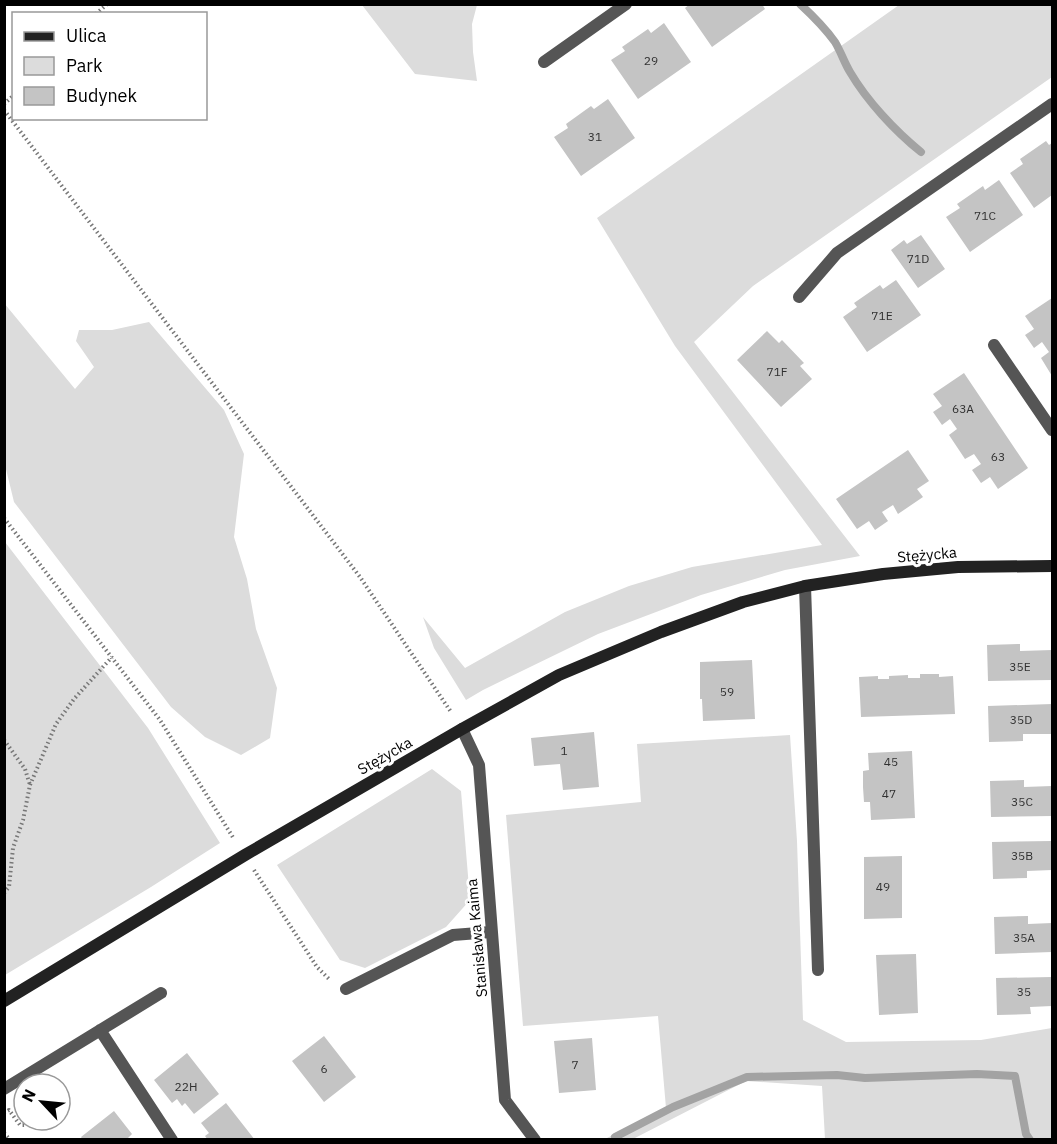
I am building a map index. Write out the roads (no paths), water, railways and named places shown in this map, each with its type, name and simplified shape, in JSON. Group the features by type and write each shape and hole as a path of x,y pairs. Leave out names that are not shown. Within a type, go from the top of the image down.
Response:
{"street":[{"path":"544,62 626,4"},
{"path":"799,297 837,253 1053,104"},
{"path":"994,345 1053,430"},
{"name":"Stężycka","path":"4,1001 245,855 462,729 559,675 661,632 743,602 805,586 883,574 958,567 1053,566"},
{"path":"805,586 818,970"},
{"name":"Stanisława Kaima","path":"462,729 478,765 505,1100 535,1140"},
{"path":"346,989 453,935 491,932"},
{"path":"4,1089 161,993"},
{"path":"100,1030 172,1140"}],"waterway":[{"path":"800,4 835,42 850,72 873,105 901,135 921,152"},
{"path":"615,1137 673,1107 747,1077 837,1075 865,1078 977,1074 1015,1076 1026,1134 1030,1140"}]}
